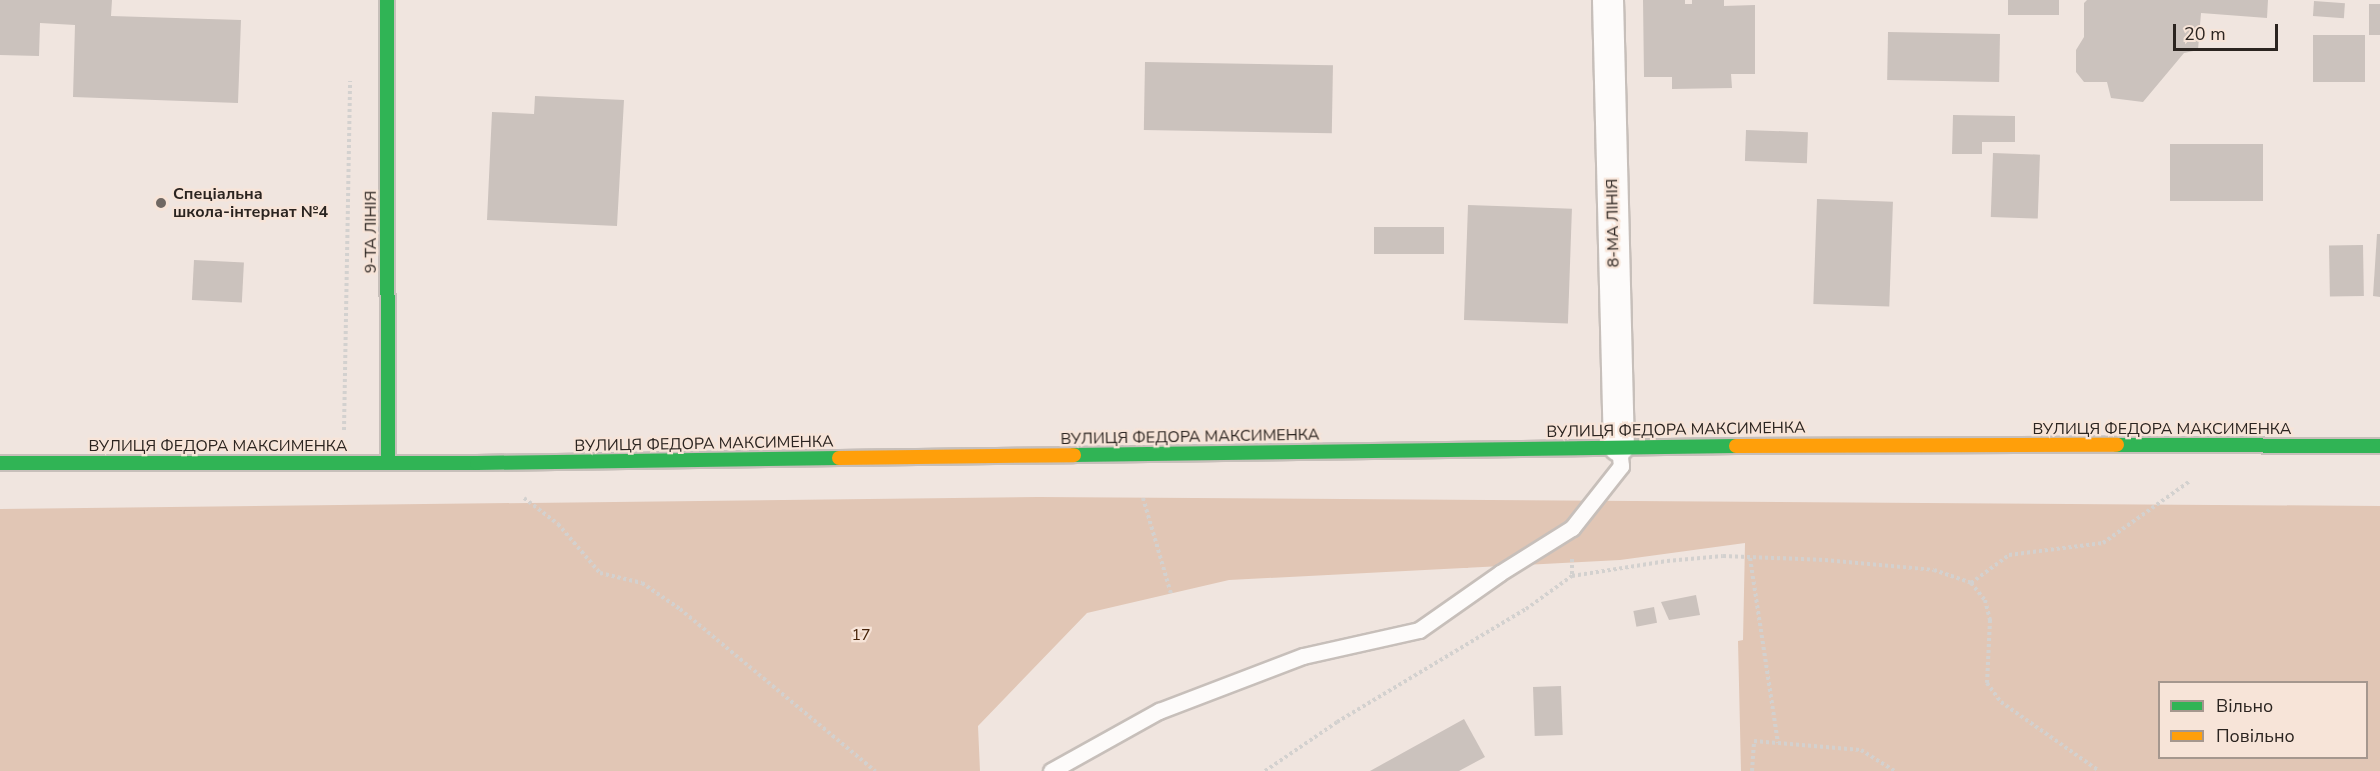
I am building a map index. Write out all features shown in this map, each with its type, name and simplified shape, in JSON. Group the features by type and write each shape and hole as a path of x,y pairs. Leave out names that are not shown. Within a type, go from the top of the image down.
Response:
{"street":[{"name":"9-ТА ЛІНІЯ","path":"387,0 388,463"},
{"name":"8-МА ЛІНІЯ","path":"1608,0 1619,446"},
{"name":"ВУЛИЦЯ ФЕДОРА МАКСИМЕНКА","path":"0,463 344,461 388,463 994,457 1619,446 1909,444 2380,446"}],"lane":[{"path":"1051,771 1159,711 1303,656 1419,630 1500,573 1572,528 1621,466 1619,446"}],"path":[{"path":"344,461 350,71"},
{"path":"1971,583 2009,555 2103,543 2239,446"},
{"path":"522,497 558,524 600,573 642,583 680,609 874,771"},
{"path":"1143,498 1171,594"},
{"path":"1265,771 1337,722 1526,609 1572,576 1667,561 1724,556 1825,560 1934,570 1971,583 1984,600 1990,620 1987,683 2001,702 2099,771"},
{"path":"1750,558 1778,743"},
{"path":"1752,771 1754,741 1860,750 1894,771"}],"green space":[{"name":"17","path":"1038,497 2380,506 2380,771 1741,771 1738,641 1743,640 1745,543 1620,560 1229,580 1087,613 978,726 980,771 0,771 0,509"}],"building":[{"path":"0,0 112,0 111,16 241,20 238,103 73,97 75,25 40,23 39,56 0,55"},
{"path":"1643,0 1685,0 1685,4 1692,4 1692,0 1724,0 1724,6 1755,5 1755,74 1731,74 1732,88 1672,89 1672,77 1644,77"},
{"path":"2008,0 2059,0 2059,15 2008,15"},
{"path":"2087,0 2268,0 2267,18 2201,13 2198,50 2184,53 2143,102 2111,98 2107,82 2084,82 2076,72 2076,50 2084,37 2084,3"},
{"path":"2314,1 2345,3 2344,18 2313,16"},
{"path":"2369,4 2380,4 2380,35 2369,35"},
{"path":"1888,32 2000,34 1999,82 1887,80"},
{"path":"2313,35 2365,35 2365,82 2313,82"},
{"path":"1145,62 1333,65 1332,133 1144,130"},
{"path":"535,96 624,100 617,226 487,220 492,112 534,114"},
{"path":"1953,115 2015,116 2015,142 1982,142 1982,154 1952,154"},
{"path":"1746,130 1808,132 1807,163 1745,161"},
{"path":"2170,144 2263,144 2263,201 2170,201"},
{"path":"1993,153 2040,155 2038,219 1991,217"},
{"path":"1817,199 1893,202 1889,307 1813,304"},
{"path":"1468,205 1572,209 1568,324 1464,320"},
{"path":"1374,227 1444,227 1444,254 1374,254"},
{"path":"2377,234 2380,234 2380,297 2373,296"},
{"path":"2363,245 2364,296 2330,297 2329,246"},
{"path":"194,260 244,263 242,303 192,300"},
{"path":"1696,595 1700,615 1669,620 1661,602"},
{"path":"1654,607 1657,623 1636,627 1633,611"},
{"path":"1561,686 1563,735 1535,736 1533,687"},
{"path":"1464,719 1485,757 1459,771 1370,771"}],"traffic: fast":[{"path":"387,0 388,463"},
{"path":"2117,445 2380,446"},
{"path":"1074,455 1736,446"},
{"path":"0,463 477,463 839,458"}],"traffic: slow":[{"path":"1736,446 2117,445"},
{"path":"839,458 1074,455"}],"place":[{"name":"Спеціальна школа-інтернат №4","path":"161,203"}]}
